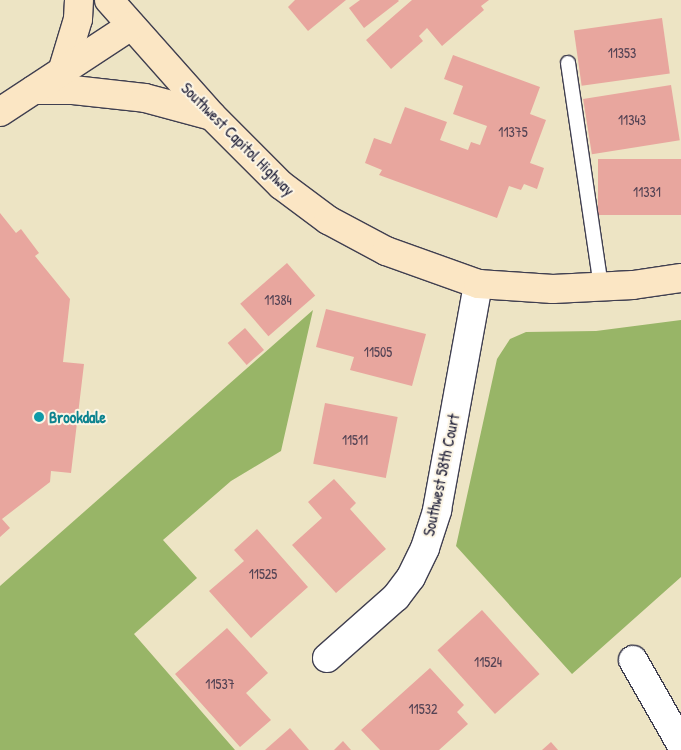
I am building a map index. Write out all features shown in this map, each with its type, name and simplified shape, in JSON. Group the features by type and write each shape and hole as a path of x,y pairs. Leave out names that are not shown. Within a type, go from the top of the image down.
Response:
{"street":[{"path":"62,72 78,19 79,0"},
{"name":"Southwest Capitol Highway","path":"109,0 212,116 282,185 328,220 393,255 478,284 553,290 681,278"},
{"path":"0,112 131,26"},
{"path":"34,90 73,90 144,98 212,116"},
{"name":"Southwest 58th Court","path":"327,658 396,597 410,578 425,548 437,510 478,284"},
{"path":"633,660 681,744"}],"lane":[{"path":"568,63 601,287"}],"green space":[{"path":"313,310 281,451 231,481 163,540 197,578 134,634 235,750 0,750 0,586"},
{"path":"681,320 681,577 572,674 456,546 497,359 510,339 526,332 596,331"}],"building":[{"path":"295,0 346,0 308,31 288,7"},
{"path":"360,0 399,1 364,28 349,8"},
{"path":"412,0 489,0 481,6 484,10 442,46 427,28 419,36 423,41 391,69 366,40"},
{"path":"662,18 670,73 582,86 574,30"},
{"path":"453,55 540,87 530,114 546,120 530,163 544,168 537,189 524,184 521,190 509,186 497,218 379,175 382,170 365,163 374,138 391,144 405,107 447,122 440,140 468,150 471,142 480,145 487,126 453,114 463,86 444,79"},
{"path":"671,85 680,140 592,154 583,99"},
{"path":"598,159 681,159 681,215 598,215"},
{"name":"Brookdale","path":"0,213 16,233 21,229 39,253 35,256 70,299 63,362 84,364 71,473 51,471 50,482 2,519 10,528 0,537"},
{"path":"287,263 315,295 268,336 240,304"},
{"path":"326,309 426,334 412,386 350,370 354,357 316,347"},
{"path":"245,328 264,350 247,365 228,343"},
{"path":"325,403 398,417 386,478 313,464"},
{"path":"334,479 356,503 350,509 386,549 336,593 292,545 322,518 308,502"},
{"path":"257,529 308,587 251,638 209,591 244,561 234,550"},
{"path":"482,610 540,674 495,714 437,650"},
{"path":"227,628 268,673 246,693 271,720 240,747 175,674"},
{"path":"430,668 464,705 457,712 468,724 439,750 380,750 361,730"},
{"path":"290,728 309,750 265,750"},
{"path":"343,741 351,750 334,750"},
{"path":"551,742 558,750 542,750"}],"place":[{"name":"Brookdale","path":"39,417"}]}
